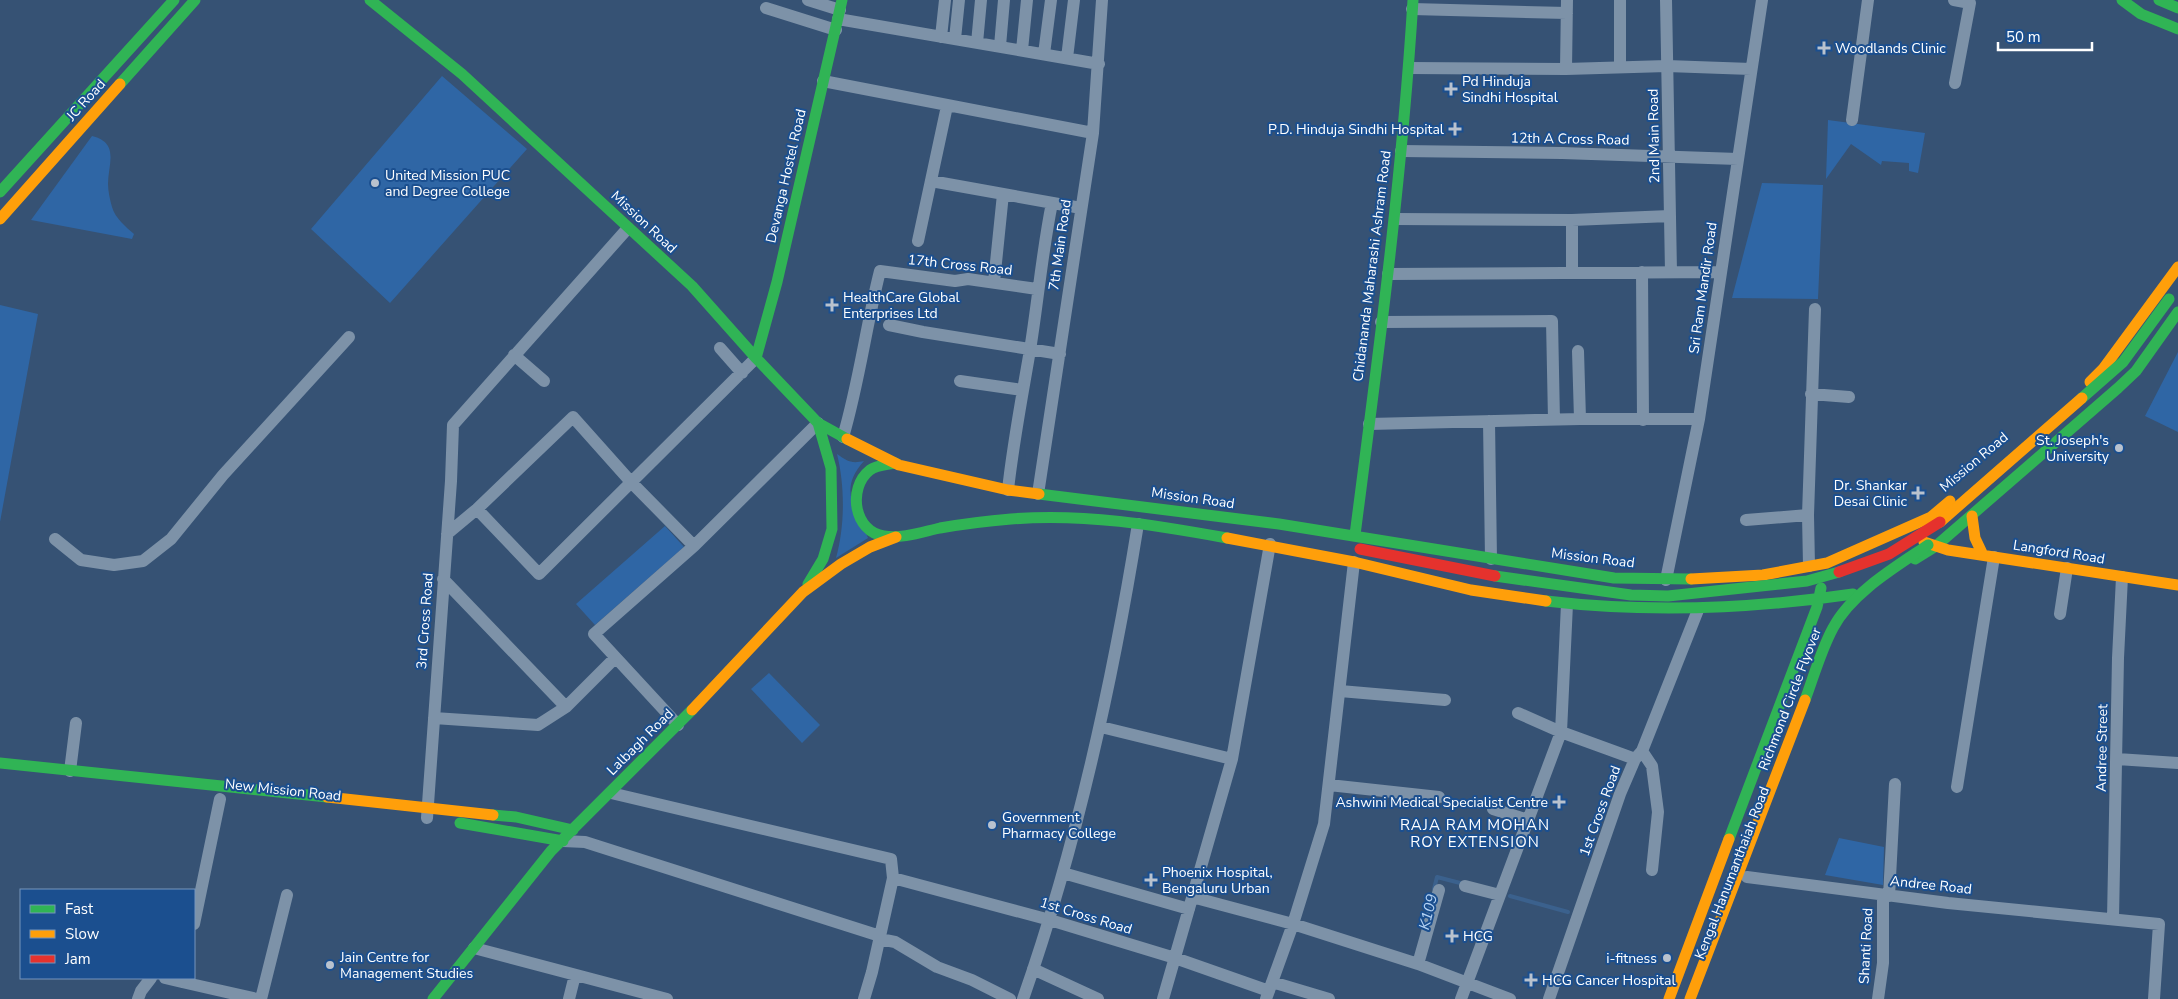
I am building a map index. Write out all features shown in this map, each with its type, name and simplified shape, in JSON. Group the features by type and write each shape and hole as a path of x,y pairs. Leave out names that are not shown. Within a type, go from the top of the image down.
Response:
{"main road":[{"name":"JC Road","path":"0,192 174,0"},
{"name":"JC Road","path":"0,219 195,0"},
{"name":"Mission Road","path":"370,0 469,81 692,286 756,358 818,423 895,463 921,471 1008,490 1330,532 1614,578 1666,580 1763,575 1826,563 1840,559 1931,517 2043,425 2103,369 2178,267"},
{"path":"2122,0 2130,8 2178,29"},
{"path":"2159,0 2178,8"},
{"name":"Chidananda Maharashi Ashram Road","path":"1355,536 1381,322 1396,219 1413,4"},
{"name":"Devanga Hostel Road","path":"756,358 777,282 839,15"},
{"name":"Richmond Circle Flyover","path":"1682,999 1820,636 1833,611 1853,588 1889,554 1935,526 2123,362 2178,285"},
{"name":"Richmond Circle Flyover","path":"1690,999 1822,653 1833,627 1842,614 1859,594 1878,578 1943,536 1975,510 2094,404 2131,368 2155,341 2178,307"},
{"path":"895,463 868,471 860,482 856,496 861,523 868,531 896,537 964,523 1014,518 1066,517 1138,524 1270,544 1471,590 1568,604 1698,610 1818,600 1853,594 1936,546 2136,371 2178,312"},
{"path":"804,592 824,558 832,529 831,468 818,423"},
{"path":"1972,516 1975,538 1988,556"},
{"name":"Richmond Circle Flyover","path":"1330,532 1344,545 1360,549 1495,576 1598,592 1649,596 1676,595 1807,581 1889,554"},
{"name":"Langford Road","path":"1898,532 1936,546 1988,556 2178,585"},
{"name":"Lalbagh Road","path":"433,999 551,851 678,725 804,592 841,564 870,547 896,537"},
{"path":"1840,559 1853,594"},
{"name":"Kengal Hanumanthaiah Road","path":"1669,999 1818,600 1826,563"},
{"name":"Kengal Hanumanthaiah Road","path":"1700,999 1853,594"},
{"path":"0,763 69,776 88,784"},
{"path":"0,773 69,776 428,813 516,817 573,830"},
{"path":"369,814 428,813 563,841"}],"street":[{"path":"808,0 839,15"},
{"path":"941,37 945,0"},
{"path":"955,39 959,0"},
{"path":"977,43 981,0"},
{"path":"1000,46 1004,0"},
{"path":"1022,50 1027,0"},
{"path":"1044,54 1051,0"},
{"path":"1067,58 1074,0"},
{"name":"7th Main Road","path":"1038,494 1080,208 1093,134 1102,0"},
{"path":"1620,0 1620,67"},
{"name":"2nd Main Road","path":"1666,0 1672,272"},
{"name":"Sri Ram Mandir Road","path":"1666,580 1699,420 1762,0"},
{"path":"1852,120 1868,0"},
{"path":"1954,0 1970,3 1955,83"},
{"path":"1413,4 1567,6 1566,69"},
{"path":"766,8 839,15 941,37 1099,64"},
{"path":"1409,68 1566,69 1667,66 1751,69"},
{"path":"823,82 1093,134"},
{"path":"918,241 947,106"},
{"name":"12th A Cross Road","path":"1401,151 1562,153 1738,160"},
{"path":"930,181 1080,208"},
{"path":"994,282 1003,194"},
{"path":"1008,490 1013,442 1030,350 1037,289 1052,203"},
{"path":"1396,219 1572,220 1670,216"},
{"path":"1572,220 1572,272"},
{"path":"544,381 514,356 628,228"},
{"name":"17th Cross Road","path":"842,437 855,397 868,318 880,271 955,281 968,279 1037,289"},
{"path":"1642,272 1643,420"},
{"path":"1388,274 1721,272"},
{"path":"1808,566 1811,394 1815,309"},
{"path":"1381,322 1552,322 1554,420"},
{"path":"889,325 1060,354"},
{"path":"55,539 81,560 114,565 144,561 171,538 223,474 349,337"},
{"path":"720,348 742,373"},
{"path":"1578,351 1580,419"},
{"name":"3rd Cross Road","path":"428,813 453,425 514,356"},
{"path":"477,509 538,574 756,358"},
{"path":"960,381 1022,390"},
{"path":"1811,394 1849,397"},
{"path":"447,534 477,509 572,417 631,482 694,546"},
{"path":"1369,424 1580,419 1699,420"},
{"path":"1488,421 1491,559"},
{"path":"678,725 594,634 694,546 818,423"},
{"path":"1746,520 1808,515"},
{"path":"1022,999 1050,920 1100,727 1122,625 1138,524"},
{"path":"1163,999 1232,759 1270,544"},
{"path":"1957,787 1988,556"},
{"path":"1269,991 1293,924 1324,824 1354,562"},
{"path":"2060,614 2067,568"},
{"name":"Andree Street","path":"2113,919 2119,628 2122,577"},
{"path":"443,579 566,707"},
{"path":"1461,999 1561,732 1568,604"},
{"name":"1st Cross Road","path":"1549,999 1620,794 1639,755 1698,610"},
{"path":"434,718 538,725 566,707 615,658"},
{"path":"1340,691 1445,700"},
{"path":"1518,713 1561,732 1639,755 1652,766 1658,812 1652,870"},
{"path":"69,776 76,723"},
{"path":"1100,727 1232,759"},
{"path":"2117,759 2178,763"},
{"path":"1330,784 1439,797"},
{"name":"Shanti Road","path":"1878,999 1883,963 1895,784"},
{"path":"611,793 891,859 893,878 864,999"},
{"path":"195,919 220,799"},
{"path":"1493,809 1528,820"},
{"path":"563,841 585,842 895,942 937,967 972,980 1010,999"},
{"path":"1063,873 1190,903 1293,924 1418,964 1466,984 1510,999"},
{"name":"Andree Road","path":"1747,877 1886,896 2160,924 2154,999"},
{"name":"1st Cross Road","path":"893,878 1050,920 1175,958 1269,991 1329,999"},
{"path":"1465,886 1500,895"},
{"path":"1418,964 1438,890"},
{"path":"261,999 287,895"},
{"path":"474,948 650,997 667,999"},
{"path":"1033,969 1098,999"},
{"path":"569,999 574,975"},
{"path":"138,999 148,979"},
{"path":"182,980 257,999"}],"shaded area":[{"path":"442,76 527,149 390,303 311,229"},
{"path":"1828,120 1925,133 1918,173 1909,171 1909,163 1882,161 1881,165 1851,144 1826,179"},
{"path":"92,136 101,139 109,149 108,184 113,211 118,219 134,234 132,239 31,220"},
{"path":"1762,183 1823,185 1818,299 1732,298"},
{"path":"0,305 38,314 0,522"},
{"path":"2178,352 2178,432 2145,416"},
{"path":"837,454 849,461 864,461 856,471 850,490 854,508 868,538 836,558 841,533 843,506 840,466"},
{"path":"665,526 684,547 595,625 576,604"},
{"path":"769,673 820,725 802,743 751,689"},
{"path":"1839,838 1884,847 1883,885 1825,875"}],"waterway":[{"name":"K109","path":"1434,889 1437,877 1464,884"},
{"name":"K109","path":"1510,896 1568,912"}],"traffic: fast":[{"path":"0,192 174,0"},
{"path":"120,84 195,0"},
{"path":"370,0 462,74 692,286 756,358 818,423 847,439"},
{"path":"756,358 777,282 842,0"},
{"path":"1355,535 1396,201 1413,0"},
{"path":"2122,0 2141,14 2178,29"},
{"path":"2159,0 2178,8"},
{"path":"2082,398 2123,362 2169,299"},
{"path":"1915,559 1936,546 2118,388 2136,371 2178,312"},
{"path":"808,584 823,559 832,529 831,468 818,423"},
{"path":"895,463 870,470 858,487 856,498 860,518 866,527 874,533 884,536 905,536 940,528 1011,519 1065,518 1119,521 1227,538"},
{"path":"1039,494 1279,524 1614,578 1691,579"},
{"path":"1805,700 1825,645 1841,615 1851,603 1876,581 1928,545"},
{"path":"1495,576 1631,595 1668,596 1807,581 1839,572"},
{"path":"1729,839 1817,607 1821,588"},
{"path":"1546,601 1623,607 1700,608 1776,603 1853,594"},
{"path":"433,999 551,851 692,710"},
{"path":"0,763 327,797"},
{"path":"493,815 516,817 573,830"},
{"path":"460,823 563,841"}],"traffic: slow":[{"path":"0,219 120,84"},
{"path":"2090,382 2103,369 2178,267"},
{"path":"1940,522 2082,398"},
{"path":"847,439 899,465 1008,490 1039,494"},
{"path":"1691,579 1763,575 1827,563 1931,517 1950,501"},
{"path":"1972,516 1975,538 1983,555"},
{"path":"692,710 803,592 841,564 870,547 896,537"},
{"path":"1227,538 1354,562 1471,590 1546,601"},
{"path":"1924,542 1948,550 2178,585"},
{"path":"1690,999 1805,700"},
{"path":"327,797 493,815"},
{"path":"1669,999 1729,839"}],"traffic: jam":[{"path":"1839,572 1889,554 1940,522"},
{"path":"1360,549 1495,576"}],"place":[{"name":"Woodlands Clinic","path":"1824,48"},
{"name":"Pd Hinduja Sindhi Hospital","path":"1451,89"},
{"name":"P.D. Hinduja Sindhi Hospital","path":"1455,129"},
{"name":"United Mission PUC and Degree College","path":"375,183"},
{"name":"HealthCare Global Enterprises Ltd","path":"832,305"},
{"name":"St. Joseph's University","path":"2119,448"},
{"name":"Dr. Shankar Desai Clinic","path":"1918,493"},
{"name":"Ashwini Medical Specialist Centre","path":"1559,802"},
{"name":"Government Pharmacy College","path":"992,825"},
{"name":"Phoenix Hospital, Bengaluru Urban","path":"1151,880"},
{"name":"HCG","path":"1452,936"},
{"name":"i-fitness","path":"1667,958"},
{"name":"Jain Centre for Management Studies","path":"330,965"},
{"name":"HCG Cancer Hospital","path":"1531,980"}],"district":[{"name":"RAJA RAM MOHAN ROY EXTENSION","path":"1475,834"}]}
